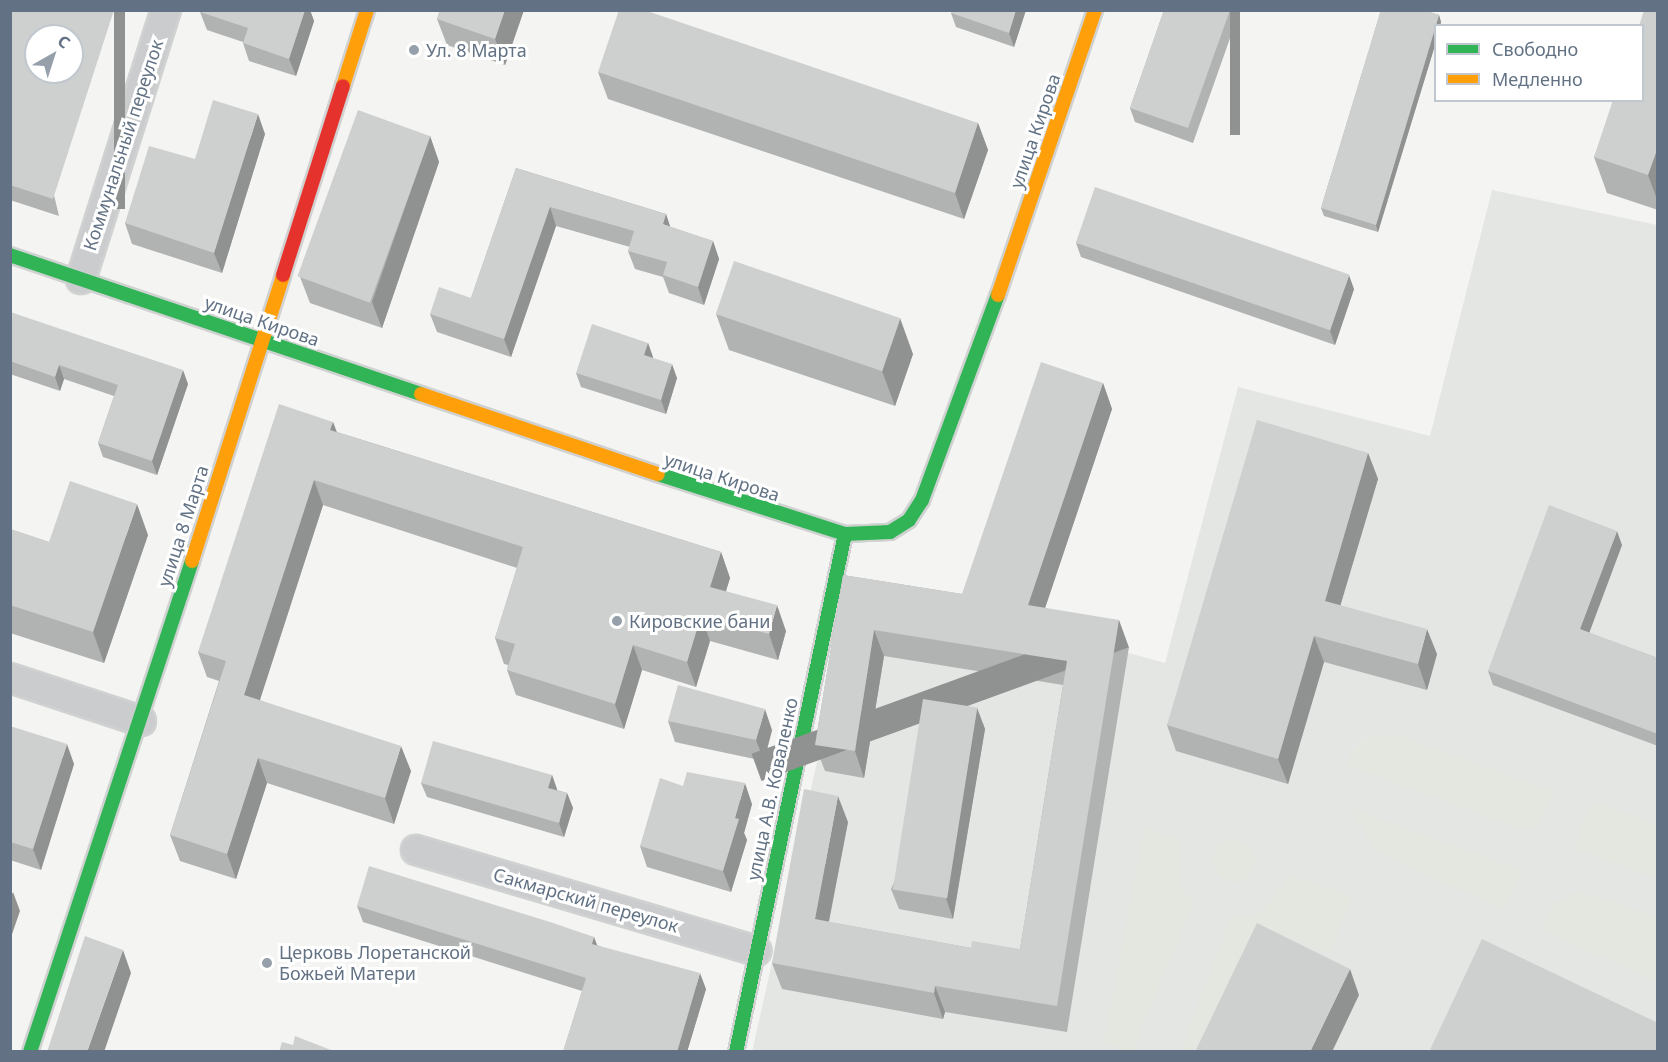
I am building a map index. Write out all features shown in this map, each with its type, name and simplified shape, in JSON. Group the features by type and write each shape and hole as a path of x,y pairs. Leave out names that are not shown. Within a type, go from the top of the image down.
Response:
{"main road":[{"name":"улица 8 Марта","path":"30,1052 141,722 367,10"},
{"name":"улица Кирова","path":"10,255 755,507 845,534 890,532 909,520 922,500 982,341 1095,10"},
{"name":"улица А.В. Коваленко","path":"736,1052 845,534"}],"street":[{"name":"Коммунальный переулок","path":"81,279 166,10"},
{"path":"10,678 141,722"},
{"name":"Сакмарский переулок","path":"416,850 756,951"}],"shaded area":[{"path":"1492,190 1657,225 1657,1051 752,1052 858,579 1165,663 1238,387 1430,436"},
{"path":"1395,734 1555,792 1538,828 1520,829 1349,766 1351,752 1365,738"},
{"path":"1593,801 1657,825 1657,879 1573,848"},
{"path":"1352,809 1521,870 1504,910 1374,851"},
{"path":"1144,828 1182,841 1178,874 1186,896 1194,902 1132,1051 1127,1051 1104,1041"},
{"path":"1234,840 1248,847 1255,861 1248,875 1234,882 1220,875 1213,861 1220,847"},
{"path":"1289,875 1352,896 1330,953 1259,927 1197,1051 1180,1052 1231,917 1262,913"},
{"path":"1574,893 1595,895 1657,918 1657,982 1542,930 1552,904"}],"building":[{"path":"10,10 114,10 53,199 10,185"},
{"path":"201,10 305,10 289,59 243,43 248,28 200,12"},
{"path":"440,10 505,10 495,39 437,19"},
{"path":"619,10 644,10 978,123 955,193 598,72"},
{"path":"952,10 1016,10 1009,33 951,13"},
{"path":"1164,10 1230,10 1188,128 1130,108"},
{"path":"1381,10 1423,10 1439,15 1436,24 1434,24 1434,32 1376,225 1321,208"},
{"path":"1644,10 1658,10 1658,147 1648,175 1594,157 1612,102 1644,102 1644,24 1640,24"},
{"path":"213,100 258,114 214,253 125,223 149,146 195,159"},
{"path":"358,110 430,136 370,303 297,276"},
{"path":"516,168 666,214 663,224 713,241 698,287 663,275 667,262 628,251 634,231 550,207 504,339 430,314 439,287 471,298"},
{"path":"1095,187 1349,275 1330,330 1076,243"},
{"path":"734,261 900,318 882,371 716,314"},
{"path":"10,312 183,370 152,461 98,443 118,385 59,365 55,377 10,361"},
{"path":"592,324 648,343 644,355 672,364 661,400 576,373"},
{"path":"1041,362 1103,383 1028,605 1119,620 1057,1006 935,986 934,993 772,963 804,789 838,796 815,919 971,948 972,941 1020,949 1067,661 874,630 855,751 815,745 843,575 962,594"},
{"path":"279,404 333,422 330,430 721,552 710,587 777,605 769,634 701,616 687,662 633,645 615,704 507,670 515,644 495,638 523,547 314,480 244,695 401,746 385,798 258,758 227,854 170,835 226,661 198,652"},
{"path":"1257,420 1368,453 1325,601 1427,629 1418,664 1314,636 1278,759 1167,725"},
{"path":"70,481 137,504 93,632 10,605 10,529 49,542"},
{"path":"1549,505 1617,531 1580,629 1658,658 1658,734 1488,671"},
{"path":"678,685 765,709 756,740 668,721"},
{"path":"923,699 977,708 947,898 893,890"},
{"path":"10,726 67,744 33,849 10,842"},
{"path":"433,741 552,775 548,788 567,793 559,823 421,783"},
{"path":"687,772 745,783 735,818 739,819 723,871 640,846 660,778 683,786"},
{"path":"369,866 594,937 592,944 700,973 677,1052 563,1052 586,978 357,906"},
{"path":"1257,923 1350,969 1310,1052 1195,1052"},
{"path":"85,936 123,950 87,1052 47,1052"},
{"path":"1482,939 1658,1023 1658,1052 1429,1052"},
{"path":"295,1036 336,1052 279,1052 282,1042 293,1045"}],"traffic: fast":[{"path":"10,255 421,394"},
{"path":"658,474 845,534 890,532 909,520 922,500 998,295"},
{"path":"736,1052 845,534"},
{"path":"30,1052 192,561"}],"traffic: slow":[{"path":"343,86 367,10"},
{"path":"998,295 1095,10"},
{"path":"192,561 283,275"},
{"path":"421,394 658,474"}],"traffic: jam":[{"path":"283,275 343,86"}],"place":[{"name":"Ул. 8 Марта","path":"414,50"},
{"name":"Кировские бани","path":"617,621"},
{"name":"Церковь Лоретанской Божьей Матери","path":"267,963"}]}
